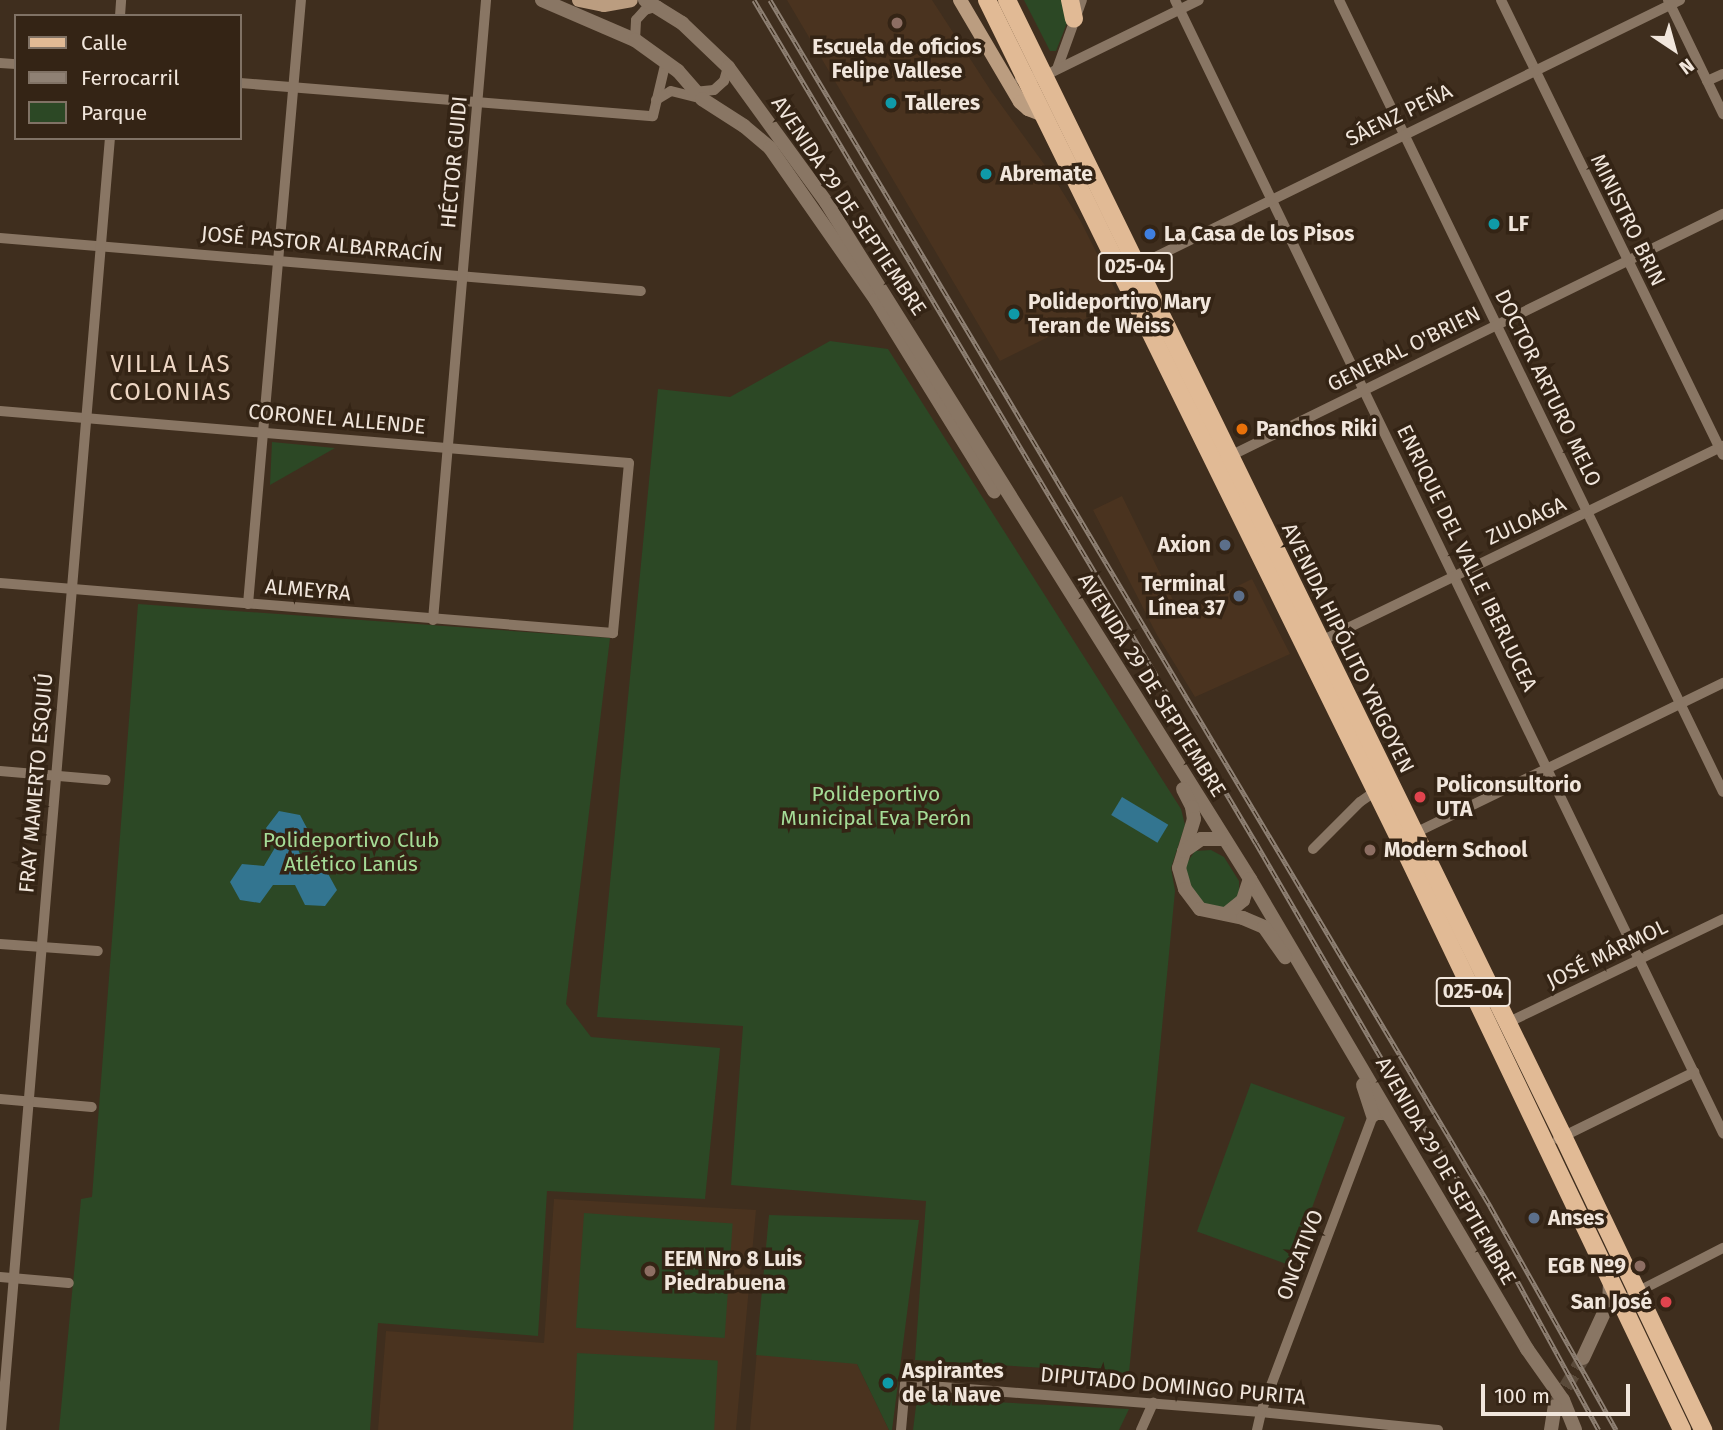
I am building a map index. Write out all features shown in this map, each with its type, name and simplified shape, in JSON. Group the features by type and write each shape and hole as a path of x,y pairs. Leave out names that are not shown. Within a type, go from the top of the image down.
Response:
{"main road":[{"path":"579,0 604,5 631,0"},
{"path":"960,0 1006,80 1028,109 1045,115"},
{"name":"AVENIDA HIPÓLITO YRIGOYEN","path":"987,0 1222,460 1407,836 1507,1023 1703,1430"},
{"name":"AVENIDA HIPÓLITO YRIGOYEN","path":"1007,0 1051,72 1222,460"},
{"path":"1070,0 1074,19"},
{"name":"AVENIDA HIPÓLITO YRIGOYEN","path":"1313,645 1376,791 1407,836 1546,1145 1682,1430"}],"street":[{"path":"247,604 301,0"},
{"name":"HÉCTOR GUIDI","path":"433,620 486,0"},
{"name":"AVENIDA 29 DE SEPTIEMBRE","path":"542,0 635,40 666,61 698,96 744,126 770,148 876,300 1187,795 1194,819 1183,853 1180,878 1196,906 1208,912 1226,914 1264,927 1276,942 1365,1089 1373,1115"},
{"path":"1051,72 1082,0"},
{"path":"1006,80 1051,72 1178,5 1199,0"},
{"name":"DOCTOR ARTURO MELO","path":"1339,0 1723,792"},
{"name":"MINISTRO BRIN","path":"1501,0 1626,262 1722,450"},
{"path":"1673,2 1723,114"},
{"name":"SÁENZ PEÑA","path":"1135,267 1673,2"},
{"path":"635,40 636,20 652,3"},
{"name":"AVENIDA 29 DE SEPTIEMBRE","path":"652,3 682,23 728,67 826,202 883,290 980,451 1250,879 1527,1349 1563,1400 1575,1430"},
{"name":"ENRIQUE DEL VALLE IBERLUCEA","path":"1178,5 1723,1133"},
{"path":"242,83 653,116 654,102 666,61"},
{"path":"654,102 662,94 671,91 698,96 708,93 720,86 728,67"},
{"path":"1707,81 1723,74"},
{"name":"FRAY MAMERTO ESQUIÚ","path":"1,1430 110,140"},
{"name":"GENERAL O'BRIEN","path":"1222,460 1723,214"},
{"name":"JOSÉ PASTOR ALBARRACÍN","path":"0,238 641,291"},
{"name":"CORONEL ALLENDE","path":"0,411 629,463 613,633"},
{"name":"ZULOAGA","path":"1313,645 1722,450"},
{"name":"ALMEYRA","path":"0,583 613,633"},
{"path":"1407,836 1723,683"},
{"path":"0,771 106,779"},
{"path":"1313,849 1360,802 1376,791"},
{"path":"1183,853 1201,839 1224,839"},
{"path":"1226,914 1243,900 1250,879"},
{"name":"JOSÉ MÁRMOL","path":"1507,1023 1723,919"},
{"path":"0,944 97,951"},
{"path":"1546,1145 1694,1072"},
{"path":"0,1099 92,1107"},
{"path":"1373,1115 1385,1115 1393,1121"},
{"name":"ONCATIVO","path":"1258,1430 1261,1412 1373,1115"},
{"path":"1609,1281 1609,1302 1584,1356 1620,1303 1723,1248"},
{"path":"0,1277 69,1283"},
{"name":"DIPUTADO DOMINGO PURITA","path":"901,1430 905,1384 1261,1412 1438,1430"},
{"path":"1141,1430 1153,1403"},
{"path":"1551,1430 1555,1406"}],"shaded area":[{"path":"787,0 932,0 991,91 1052,175 1080,220 1121,301 1000,361"},
{"name":"Terminal Línea 37","path":"1122,496 1180,614 1252,579 1290,654 1195,697 1157,635 1093,510"},
{"name":"EEM Nro 8 Luis Piedrabuena","path":"554,1199 756,1210 736,1430 378,1430 386,1331 544,1343"},
{"path":"769,1215 857,1364 889,1430 750,1430"}],"green space":[{"path":"1024,0 1062,0 1067,23 1056,51 1050,51"},
{"name":"Polideportivo Municipal Eva Perón","path":"830,341 888,349 1181,809 1185,825 1171,868 1175,891 1129,1373 915,1360 926,1201 731,1185 743,1026 597,1017 658,389 730,397"},
{"path":"272,442 335,448 270,485"},
{"name":"Polideportivo Club Atlético Lanús","path":"138,604 610,638 566,1004 591,1037 720,1048 705,1199 547,1191 538,1336 378,1323 370,1430 59,1430 81,1199 92,1197"},
{"path":"1211,850 1224,857 1239,881 1239,895 1228,908 1207,907 1194,894 1184,867 1195,851"},
{"path":"1251,1083 1345,1117 1291,1266 1197,1231"},
{"path":"584,1213 733,1223 725,1338 576,1328"},
{"path":"769,1215 919,1220 892,1430 889,1430 857,1364 756,1355"},
{"path":"577,1353 718,1360 714,1430 573,1430"},
{"path":"917,1398 1129,1409 1119,1430 913,1430"}],"water":[{"path":"1122,797 1168,825 1157,843 1111,815"},
{"path":"279,811 300,815 309,832 298,849 305,868 326,870 337,890 325,906 305,905 295,885 273,885 260,903 240,900 230,882 242,864 264,866 276,846 266,828"}],"tunnel":[{"path":"1555,1405 1583,1358"}],"railway":[{"path":"754,0 1256,843 1392,1077 1480,1213 1599,1430"},
{"path":"770,0 1490,1206 1616,1430"}],"place":[{"name":"Escuela de oficios Felipe Vallese","path":"897,23"},
{"name":"Talleres","path":"891,103"},
{"name":"Abremate","path":"986,174"},
{"name":"LF","path":"1494,224"},
{"name":"La Casa de los Pisos","path":"1150,234"},
{"name":"Polideportivo Mary Teran de Weiss","path":"1014,314"},
{"name":"Panchos Riki","path":"1242,429"},
{"name":"Axion","path":"1225,545"},
{"name":"Terminal Línea 37","path":"1239,596"},
{"name":"Policonsultorio UTA","path":"1420,797"},
{"name":"Modern School","path":"1370,850"},
{"name":"Anses","path":"1534,1218"},
{"name":"EGB Nº9","path":"1640,1266"},
{"name":"EEM Nro 8 Luis Piedrabuena","path":"650,1271"},
{"name":"San José","path":"1666,1302"},
{"name":"Aspirantes de la Nave","path":"888,1383"}],"district":[{"name":"VILLA LAS COLONIAS","path":"171,379"}]}
